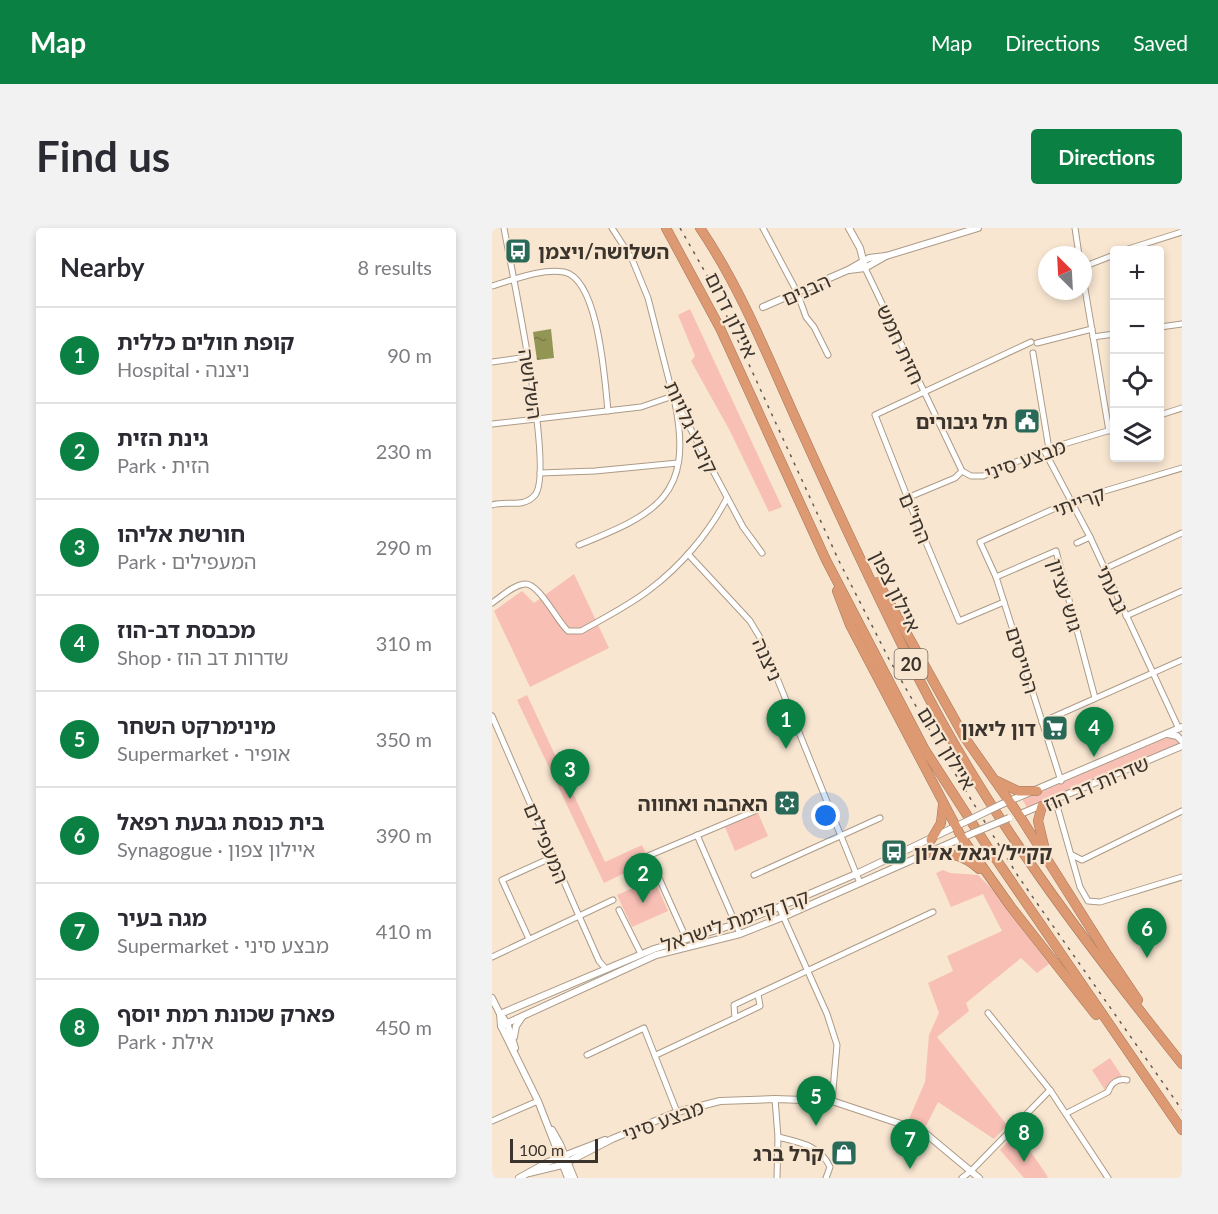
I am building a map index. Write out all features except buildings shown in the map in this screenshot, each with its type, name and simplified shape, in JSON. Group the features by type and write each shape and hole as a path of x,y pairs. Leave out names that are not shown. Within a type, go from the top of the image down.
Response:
{"highway":[{"name":"איילון דרום","path":"666,228 720,328 826,560 910,724 939,774 1182,1130"},
{"name":"איילון צפון","path":"700,228 747,312 841,519 923,687 973,778 1033,868 1182,1064"},
{"path":"841,519 965,738 1019,815 1105,951 1182,1064"},
{"path":"826,560 850,625 943,805 961,825 962,838 1151,1085"},
{"path":"992,777 1018,791 1037,791"},
{"path":"1046,804 1039,812 1038,827 1049,864"},
{"path":"931,840 941,823 943,805"},
{"path":"926,853 941,852 959,855 989,876"}],"street":[{"name":"השלושה","path":"492,505 520,504 529,500 536,493 540,473 528,357 504,228"},
{"name":"קיבוץ גלויות","path":"612,228 632,259 648,297 673,396 743,527 762,553"},
{"path":"763,228 797,292 806,317 814,327 828,355"},
{"name":"חזית חמש","path":"849,228 865,259 865,268 962,471"},
{"path":"950,228 954,235"},
{"name":"הבנים","path":"763,307 848,270 865,259 886,256 978,228"},
{"path":"1075,228 1078,246"},
{"path":"1144,246 1182,232"},
{"name":"הבנים","path":"848,270 865,268 886,256"},
{"path":"1092,264 1110,257"},
{"name":"חזית חמש","path":"865,259 872,265"},
{"path":"492,286 555,272 566,272 575,278 585,294 594,317 602,358 608,411"},
{"path":"1087,300 1110,420"},
{"path":"1164,326 1182,324"},
{"path":"924,392 1034,342 1092,329"},
{"path":"1093,337 1110,335"},
{"name":"גבעתי","path":"1033,353 1047,449 1181,729"},
{"path":"492,362 528,357"},
{"name":"החי\"ם","path":"924,392 875,416 959,621 1004,602"},
{"path":"492,424 640,407 673,396 680,434 677,471 670,486 661,500 633,522 579,545"},
{"path":"1164,412 1180,409"},
{"name":"מבצע סיני","path":"908,498 955,478 962,471 970,476 983,476 1047,449 1110,431"},
{"path":"540,473 595,471 678,463"},
{"name":"קרייתי","path":"980,542 1071,501 1182,468"},
{"path":"492,603 514,588 525,584 532,586 568,632 581,631 650,590 688,554 716,518 727,498"},
{"path":"1104,569 1182,533"},
{"path":"1077,543 1090,537"},
{"name":"הטייסים","path":"980,542 996,577 1061,781"},
{"name":"גוש עציון","path":"996,577 1056,551 1095,698"},
{"name":"ניצנה","path":"688,554 750,621 762,641 860,883"},
{"path":"1126,616 1182,591"},
{"path":"1042,722 1182,660"},
{"name":"המעפילים","path":"492,716 599,961 606,969"},
{"name":"שדרות דב הוז","path":"1000,806 1181,729"},
{"path":"1168,734 1177,736 1182,744"},
{"name":"שדרות דב הוז","path":"973,833 1046,804 1058,803 1182,744"},
{"path":"1058,803 1080,887 1088,901 1100,902 1182,877"},
{"name":"קרן קיימת לישראל","path":"500,1014 640,954 736,924 778,908 931,840 1000,806"},
{"path":"648,856 757,810"},
{"path":"1074,867 1082,860 1182,811"},
{"path":"754,875 880,818"},
{"name":"קרן קיימת לישראל","path":"504,1024 657,955 740,934 973,833"},
{"path":"697,835 740,934"},
{"path":"1072,855 1082,860"},
{"path":"529,939 502,880 553,857"},
{"path":"659,878 686,938"},
{"path":"492,957 613,900"},
{"path":"778,908 827,1014 837,1045 832,1101"},
{"path":"619,910 640,954"},
{"path":"735,1018 734,1005 933,912"},
{"path":"656,1055 760,1006 758,994"},
{"path":"492,998 574,1178"},
{"path":"988,1012 1050,1090 1108,1178"},
{"path":"513,1041 516,1026 523,1016"},
{"path":"504,1024 513,1041 518,1058"},
{"path":"587,1055 644,1028 676,1112"},
{"path":"1066,1113 1108,1092 1110,1085 1114,1082 1127,1080"},
{"path":"962,1178 1050,1090"},
{"path":"775,1099 778,1137 777,1178"},
{"name":"מבצע סיני","path":"519,1178 676,1112 720,1101 775,1099 832,1101 925,1133 980,1178"},
{"path":"492,1121 538,1101"},
{"path":"778,1137 812,1146 830,1167 826,1178"},
{"path":"564,1160 568,1178"}],"shaded area":[{"path":"690,309 782,507 769,512 730,431 691,361 695,356 678,315"},
{"path":"574,574 609,648 530,687 494,611 522,591 534,603"},
{"path":"527,695 605,862 642,845 649,861 604,883 517,700"},
{"path":"1168,734 1177,736 1182,746 1029,811 1021,797"},
{"path":"758,813 768,836 735,851 725,827"},
{"path":"943,870 950,873 978,875 991,888 1049,964 1037,973 1021,958 966,1003 969,1011 937,1037 1007,1125 994,1139 938,1102 926,1126 909,1119 925,1082 929,1035 939,1013 928,983 953,971 947,956 1002,931 983,894 951,907 936,873"},
{"path":"654,879 668,911 632,927 617,895"},
{"path":"1110,1058 1123,1078 1112,1080 1105,1090 1092,1070"},
{"path":"1017,1132 1048,1178 1024,1178 1000,1150"}],"water":[{"path":"551,329 554,358 537,360 533,332"}],"railway":[{"path":"680,228 713,286 839,561 889,659 948,762 1018,876 1182,1110"}],"place":[{"name":"השלושה/ויצמן","path":"518,251"},
{"name":"תל גיבורים","path":"1027,421"},
{"name":"דון ליאון","path":"1055,728"},
{"name":"קופת חולים כללית","path":"786,749"},
{"name":"מכבסת דב-הוז","path":"1094,757"},
{"name":"חורשת אליהו","path":"570,799"},
{"name":"האהבה ואחווה","path":"787,803"},
{"name":"קק״ל/יגאל אלון","path":"894,852"},
{"name":"גינת הזית","path":"643,903"},
{"name":"בית כנסת גבעת רפאל","path":"1147,958"},
{"name":"מינימרקט השחר","path":"816,1126"},
{"name":"קרל ברג","path":"844,1153"},
{"name":"פארק שכונת רמת יוסף","path":"1024,1162"},
{"name":"מגה בעיר","path":"910,1169"}]}
